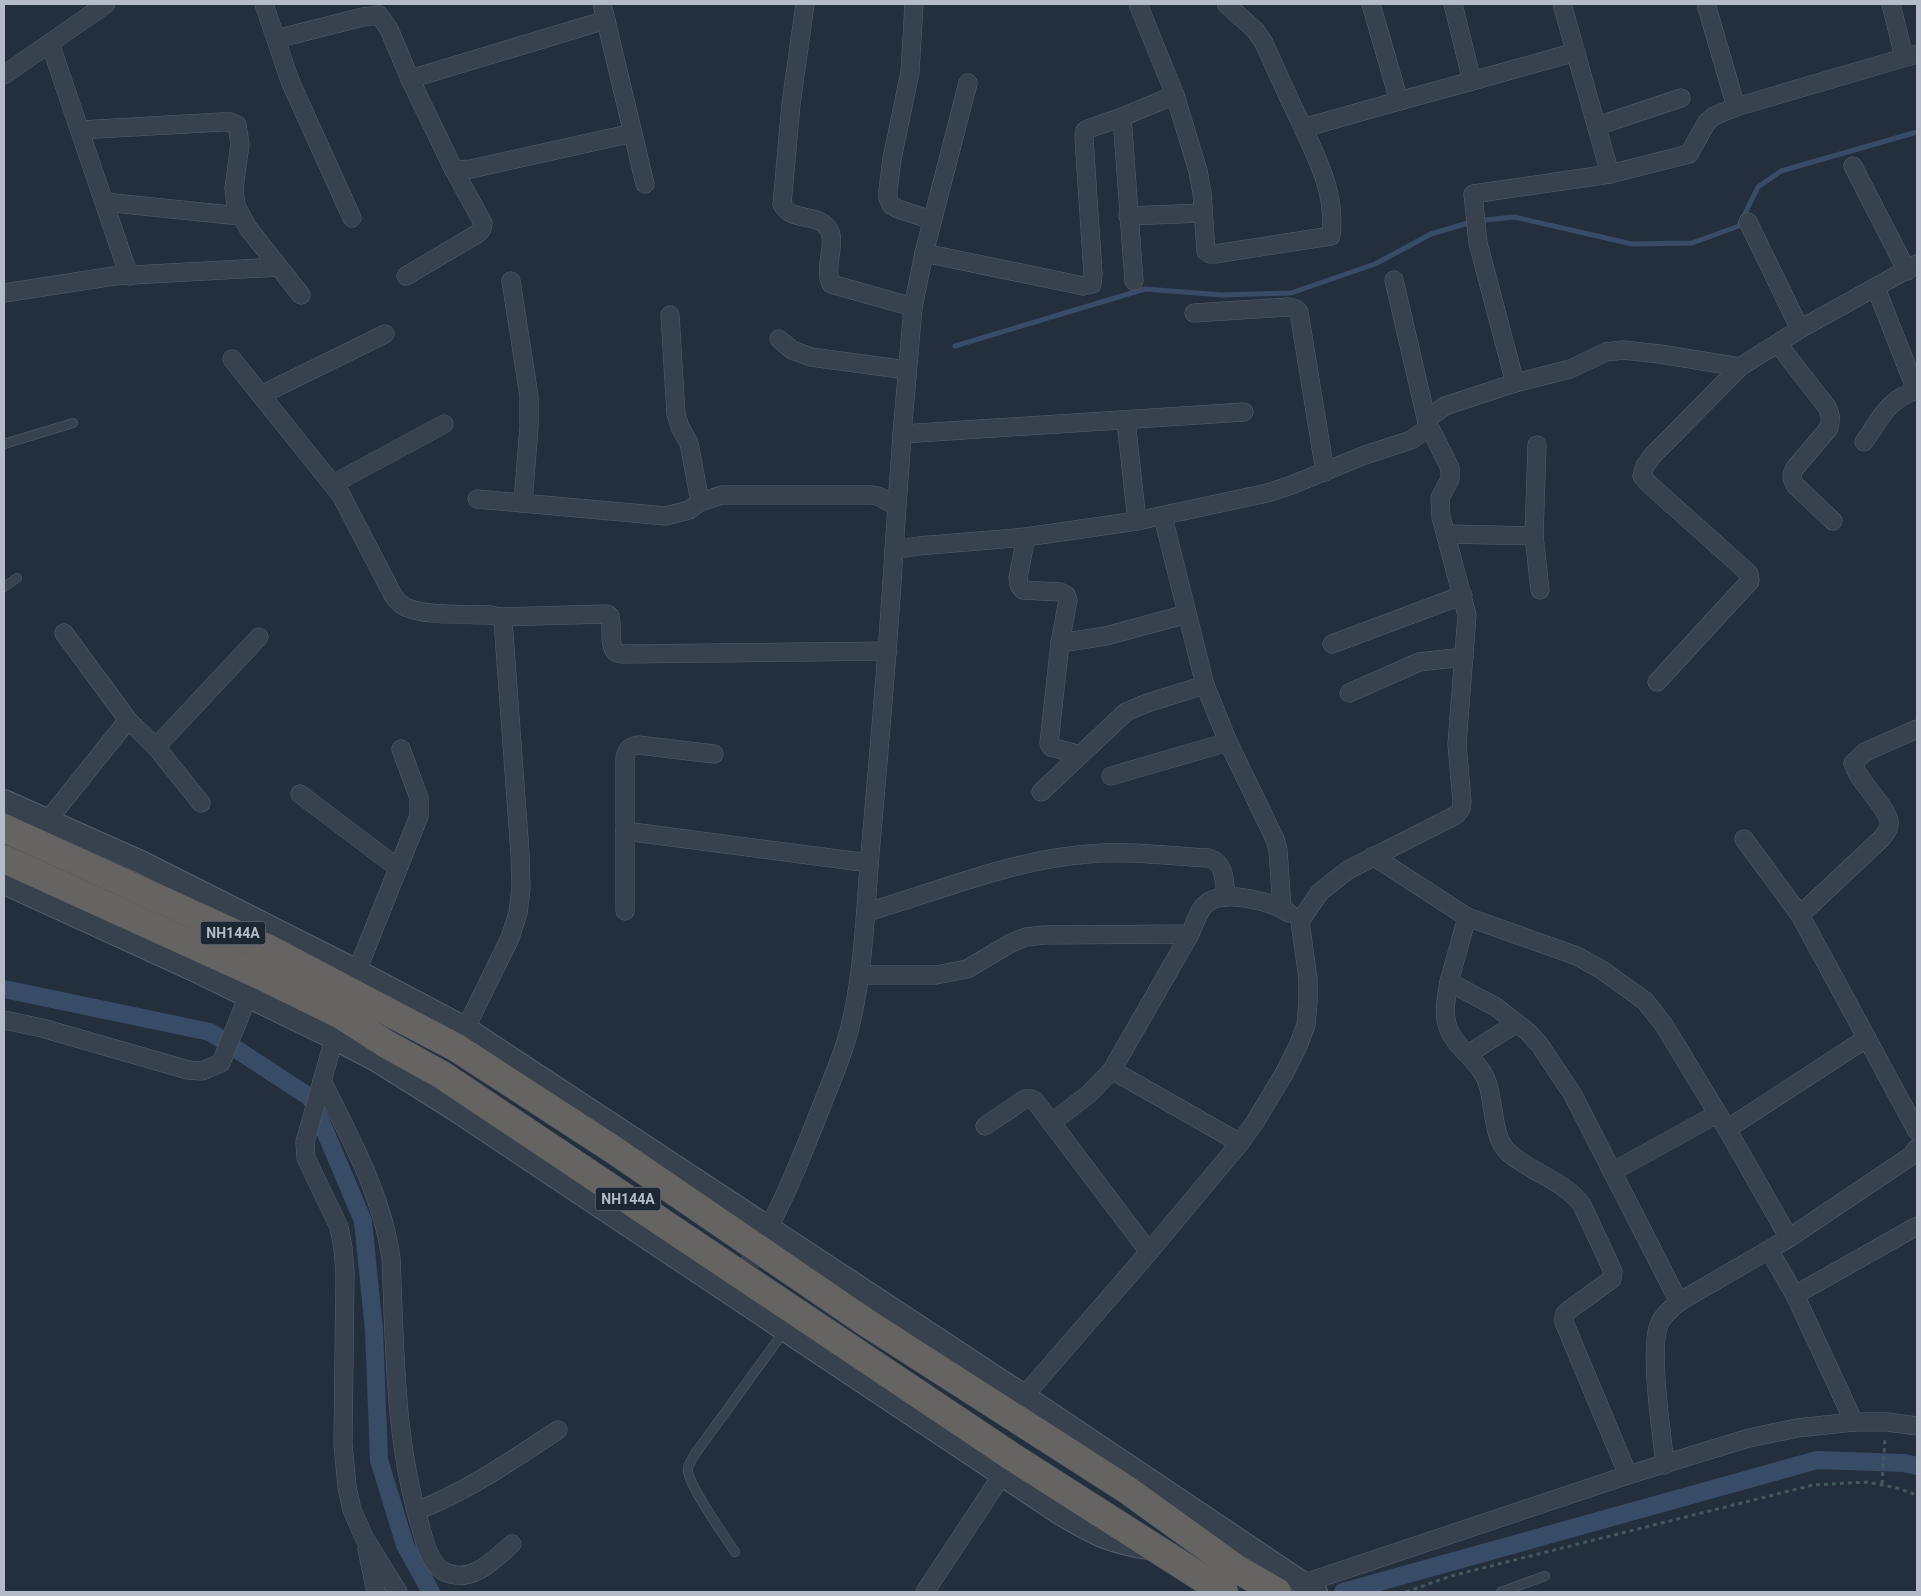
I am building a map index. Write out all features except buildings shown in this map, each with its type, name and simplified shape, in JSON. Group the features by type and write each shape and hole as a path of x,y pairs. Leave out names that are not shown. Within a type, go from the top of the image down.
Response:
{"highway":[{"name":"NH144A","path":"4,828 269,950 345,1004 386,1044 442,1075 1007,1454 1224,1592"},
{"name":"NH144A","path":"4,859 252,984 345,1004 461,1038 611,1148 764,1239 867,1323 1126,1489 1237,1569 1277,1592"}],"street":[{"path":"4,75 106,4"},
{"path":"264,4 290,81 352,218"},
{"path":"805,4 791,104 782,204 785,211 819,222 830,231 828,270 831,284 913,307"},
{"path":"914,4 910,72 892,158 888,198 891,205 898,209 932,220"},
{"path":"1138,4 1176,95 1198,171 1206,251 1210,254 1331,236 1332,228 1326,177 1264,43 1255,30 1226,4"},
{"path":"1371,4 1399,101"},
{"path":"1453,4 1472,81"},
{"path":"1562,4 1610,174"},
{"path":"1706,4 1736,107"},
{"path":"1515,382 1475,222 1473,194 1610,174 1689,154 1707,122 1714,116 1736,107 1911,55 1891,4"},
{"path":"410,79 604,12 644,184"},
{"path":"276,40 363,17 379,15 390,29 410,79 454,170 483,223 482,229 477,234 406,276"},
{"path":"50,43 129,276"},
{"path":"1303,128 1576,52"},
{"path":"742,1275 764,1239 797,1169 850,1028 860,975 867,912 869,863 888,651 896,506 913,307 932,220 968,84"},
{"path":"924,253 1083,286 1092,284 1094,281 1085,132 1088,128 1122,118 1176,95"},
{"path":"1597,126 1681,98"},
{"path":"1122,118 1134,281"},
{"path":"80,130 221,122 230,122 237,125 240,144 234,188 236,206 240,216 301,295"},
{"path":"454,170 471,169 633,134"},
{"path":"1657,682 1750,580 1749,574 1744,569 1649,484 1642,476 1645,466 1652,456 1740,368 1800,329 1912,267 1852,166"},
{"path":"104,202 240,216"},
{"path":"1128,216 1203,213"},
{"path":"1748,222 1800,329"},
{"path":"4,293 90,279 278,267"},
{"path":"1024,1396 1150,1252 1240,1143 1285,1072 1306,1025 1308,979 1300,920 1320,892 1348,870 1456,815 1461,809 1457,744 1467,621 1463,595 1446,534 1440,504 1440,498 1450,479 1450,468 1427,422 1394,280"},
{"path":"511,281 528,396 529,427 523,503"},
{"path":"1864,442 1887,408 1900,396 1916,390 1876,288"},
{"path":"1194,313 1288,307 1294,308 1299,312 1325,472"},
{"path":"670,315 676,414 680,427 689,443 700,502"},
{"path":"262,395 385,334"},
{"path":"779,339 792,350 811,356 908,359"},
{"path":"1778,344 1827,407 1830,414 1831,421 1828,428 1795,468 1791,479 1833,521"},
{"path":"894,550 918,546 1026,538 1163,517 1267,493 1411,440 1424,431 1427,422 1438,410 1445,406 1515,382 1570,368 1615,350 1660,354 1740,368"},
{"path":"232,359 333,484 351,512 393,595 401,605 414,611 499,617 607,614 612,622 612,647 615,652 621,654 888,651"},
{"path":"902,434 1244,412"},
{"path":"1126,421 1137,521"},
{"path":"333,484 444,424"},
{"path":"1537,445 1534,536 1540,590"},
{"path":"477,499 666,516 689,510 711,497 727,495 871,494 896,506"},
{"path":"1163,517 1205,685 1228,742 1275,839 1278,850 1282,908"},
{"path":"1446,534 1534,536"},
{"path":"1026,538 1018,578 1019,585 1023,590 1060,592 1066,595 1068,600 1060,642 1049,743 1051,747 1080,755"},
{"path":"1332,644 1463,595"},
{"path":"1060,642 1106,636 1187,614"},
{"path":"461,1038 510,938 518,913 521,888 504,630 503,621 499,617"},
{"path":"64,633 128,720 156,747 201,803"},
{"path":"156,747 259,637"},
{"path":"1349,693 1419,662 1464,658"},
{"path":"1041,792 1126,712 1147,703 1205,685"},
{"path":"48,820 128,720"},
{"path":"1800,915 1881,839 1888,830 1889,821 1856,772 1853,763 1865,752 1917,729"},
{"path":"1111,776 1228,742"},
{"path":"625,911 625,758 627,750 632,746 638,745 714,754"},
{"path":"398,1592 364,1537 352,1510 347,1487 343,1444 343,1248 339,1227 306,1158 305,1142 345,1004 419,816 420,809 414,782 401,749"},
{"path":"300,794 398,868"},
{"path":"4,801 141,862 345,1004 376,1060 1091,1532 1111,1540 1156,1549"},
{"path":"625,831 869,863"},
{"path":"1744,839 1800,915 1917,1131"},
{"path":"867,912 1008,868 1069,856 1103,853 1210,858 1216,860 1223,873 1226,897"},
{"path":"1373,856 1468,917 1577,956 1624,984 1645,1001 1664,1024 1789,1238"},
{"path":"4,884 252,984 221,1063 202,1072 188,1070 42,1028 4,1020"},
{"path":"1051,1122 1089,1094 1112,1070 1190,934 1200,911 1207,904 1216,899 1226,897 1269,903 1282,908 1300,920"},
{"path":"1468,917 1449,982 1446,1007 1447,1025 1450,1034 1481,1069 1486,1078 1490,1088 1497,1128 1506,1150 1528,1167 1569,1190 1576,1197 1582,1205 1613,1272 1612,1279 1564,1315 1564,1322 1628,1476"},
{"path":"860,975 936,975 967,969 1011,943 1026,937 1190,934"},
{"path":"1449,982 1496,1007 1539,1044 1555,1066 1573,1095 1679,1302"},
{"path":"1468,1054 1516,1023"},
{"path":"1727,1129 1867,1038"},
{"path":"1112,1070 1240,1143"},
{"path":"322,1080 368,1176 388,1236 391,1258 399,1410 404,1458 425,1542 434,1562 445,1572 468,1576 480,1570 512,1544"},
{"path":"985,1126 1025,1099 1035,1101 1150,1252"},
{"path":"1612,1172 1717,1114"},
{"path":"1665,1465 1656,1364 1656,1339 1661,1321 1666,1312 1679,1302 1789,1238 1911,1156 1917,1148"},
{"path":"1795,1295 1917,1226"},
{"path":"764,1239 1024,1396 1309,1588 1628,1476 1749,1438 1797,1428 1854,1422 1886,1422 1917,1426"},
{"path":"1769,1250 1795,1295 1854,1422"},
{"path":"416,1511 437,1503 474,1484 558,1430"},
{"path":"925,1592 1002,1475"},
{"path":"364,1537 376,1592"}],"lane":[{"path":"4,444 73,423"},
{"path":"4,587 17,578"},
{"path":"735,1552 696,1492 689,1479 687,1468 695,1454 785,1330"},
{"path":"1501,1592 1545,1576"}],"path":[{"path":"1882,1484 1885,1444"},
{"path":"1406,1592 1451,1576 1771,1494 1813,1485 1866,1482 1882,1484 1917,1495"}],"waterway":[{"path":"955,346 1145,289 1222,295 1291,293 1375,264 1431,234 1475,221 1514,217 1632,244 1692,243 1739,226 1758,187 1781,171 1917,132"},
{"path":"4,989 210,1032 311,1098 363,1221 374,1330 379,1460 405,1545 431,1592"},
{"path":"1343,1592 1817,1460 1904,1463 1917,1466"}]}
